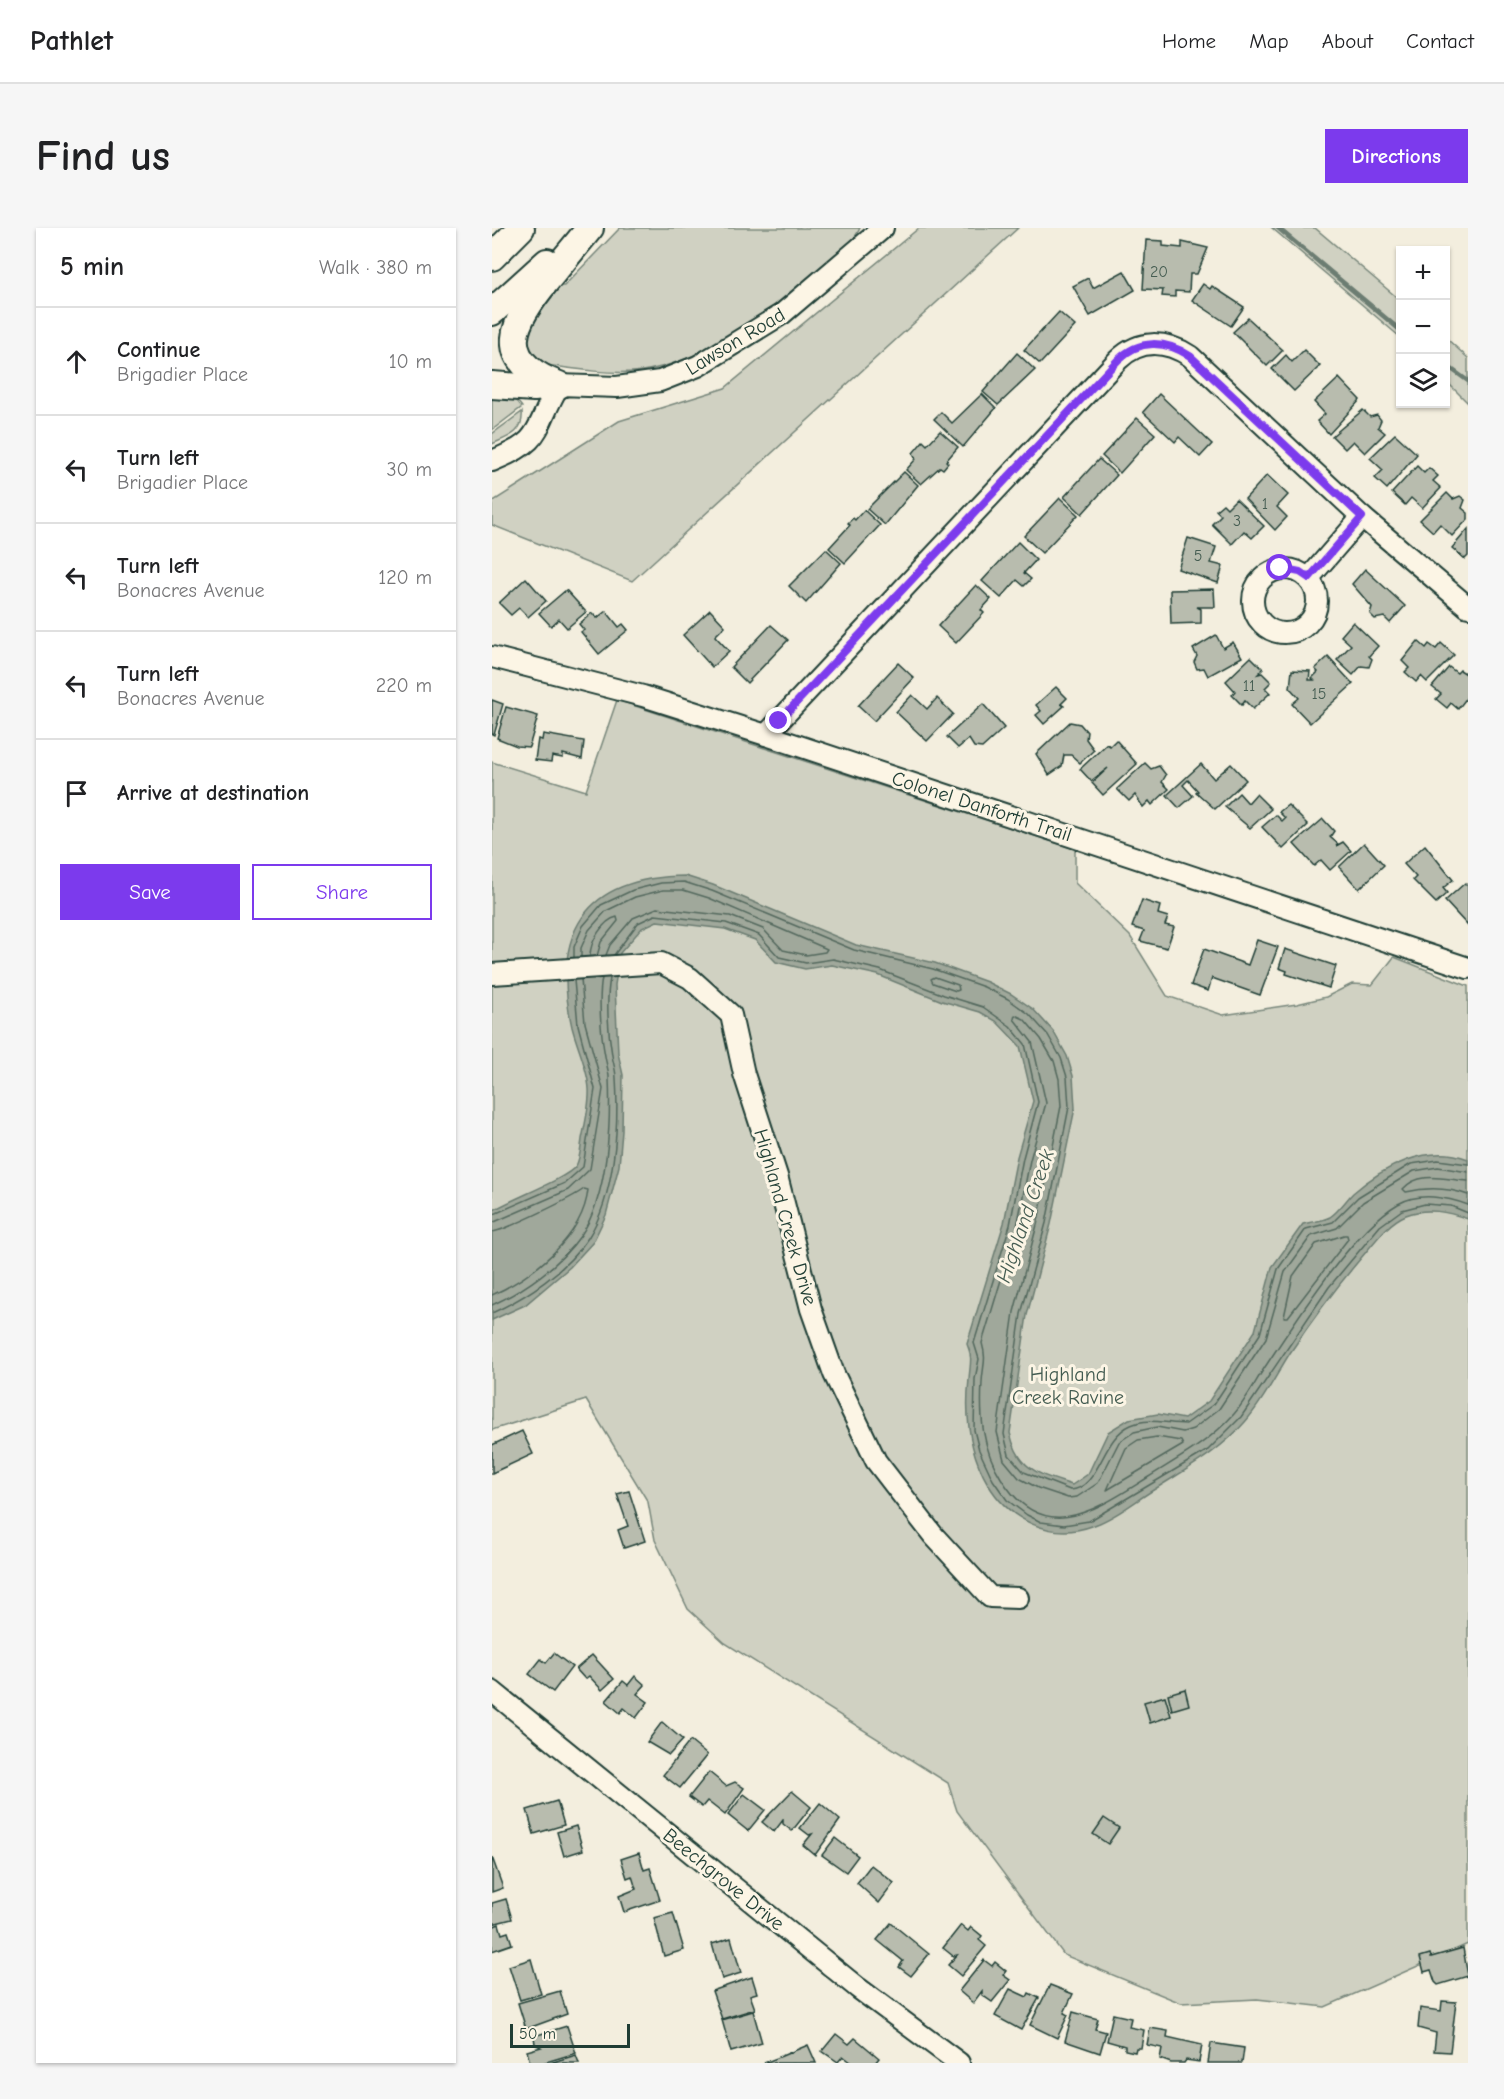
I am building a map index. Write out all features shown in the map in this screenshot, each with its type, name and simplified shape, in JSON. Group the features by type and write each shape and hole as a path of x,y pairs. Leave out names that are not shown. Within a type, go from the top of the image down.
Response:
{"main road":[{"path":"492,238 506,228"},
{"path":"492,257 520,228"},
{"path":"492,312 523,282 589,228"},
{"path":"559,385 540,378 528,370 518,358 513,335 516,322 529,301 589,228"},
{"path":"492,385 534,388 559,385"}],"street":[{"name":"Lawson Road","path":"559,385 617,387 660,381 698,366 782,314 883,228"},
{"path":"766,735 1118,360 1125,353 1142,345 1162,344 1190,356 1362,517 1468,606"},
{"path":"492,461 533,439 559,385"},
{"path":"1309,578 1362,517"},
{"name":"Colonel Danforth Trail","path":"492,657 643,696 766,735 1468,968"},
{"name":"Highland Creek Drive","path":"492,975 661,963 690,978 730,1015 744,1074 777,1176 811,1309 834,1374 876,1461 933,1535 990,1597 1018,1598"},
{"name":"Beechgrove Drive","path":"492,1691 858,1988 959,2063"}],"green space":[{"path":"620,228 860,228 835,259 793,294 727,338 683,360 633,372 574,369 538,364 532,361 522,330 557,286 564,286"},
{"path":"919,228 1018,228 632,581 492,525 492,502 619,421 725,388"},
{"path":"1272,228 1315,228 1396,297 1396,334"},
{"path":"1450,342 1468,358 1468,403 1450,385"},
{"path":"492,393 514,397 522,407 492,430"},
{"path":"522,412 518,430 492,444 492,434"},
{"name":"Highland Creek Ravine","path":"617,700 1075,849 1075,883 1130,936 1167,996 1223,1015 1297,1004 1326,997 1352,984 1372,985 1394,957 1468,986 1468,1944 1325,2007 1257,1999 1181,2003 1064,1955 957,1811 948,1783 725,1643 688,1609 655,1540 648,1502 586,1400 492,1430 492,762 586,791"}],"water":[{"name":"Highland Creek","path":"685,876 713,885 856,945 935,963 987,982 1033,1009 1053,1031 1067,1056 1073,1076 1075,1108 1051,1224 1027,1315 1010,1433 1019,1456 1040,1474 1072,1485 1088,1474 1108,1432 1129,1419 1158,1414 1184,1419 1209,1401 1255,1331 1272,1267 1303,1224 1330,1217 1353,1193 1378,1174 1407,1160 1422,1156 1453,1155 1468,1159 1468,1219 1445,1213 1422,1211 1406,1215 1387,1228 1315,1317 1252,1414 1235,1433 1203,1459 1100,1523 1077,1530 1061,1531 1032,1524 1007,1508 988,1484 976,1459 968,1420 971,1361 967,1344 1004,1223 1017,1157 1033,1101 1020,1046 996,1021 980,1012 942,1001 878,975 832,965 805,969 776,962 755,940 725,929 657,921 642,928 620,953 615,985 618,1053 623,1075 622,1131 619,1166 606,1215 593,1242 570,1267 525,1305 492,1320 492,1211 561,1177 576,1166 579,1156 589,1089 572,1027 567,994 567,964 572,938 583,917 599,899 622,887 650,879"}],"building":[{"path":"1146,240 1163,241 1163,246 1182,248 1182,242 1208,248 1197,274 1190,274 1189,292 1175,291 1175,297 1162,296 1163,290 1143,289"},
{"path":"1124,271 1135,290 1090,316 1073,286 1088,278 1093,288"},
{"path":"1203,284 1210,289 1212,286 1244,307 1231,326 1192,300"},
{"path":"1059,312 1075,326 1040,364 1024,350"},
{"path":"1248,318 1283,350 1267,366 1233,332"},
{"path":"1304,350 1320,366 1294,391 1272,369 1286,355 1292,362"},
{"path":"1017,353 1035,370 998,405 983,392"},
{"path":"1339,378 1360,400 1329,434 1317,421 1325,414 1314,402"},
{"path":"982,394 996,408 963,447 934,419 941,412 952,423"},
{"path":"1159,394 1212,444 1200,457 1179,437 1175,442 1143,412"},
{"path":"1363,410 1370,417 1377,415 1381,420 1378,427 1385,433 1365,453 1353,441 1345,449 1332,436"},
{"path":"1137,418 1155,434 1120,473 1102,456"},
{"path":"940,431 958,447 946,461 948,463 943,469 940,467 921,484 906,470 916,459 913,453 923,441 927,445"},
{"path":"1395,434 1417,454 1387,489 1375,478 1383,470 1370,458"},
{"path":"1099,459 1117,475 1082,514 1064,497"},
{"path":"1417,466 1424,473 1429,468 1438,476 1433,481 1441,488 1422,508 1411,498 1405,505 1392,493"},
{"path":"904,472 918,485 885,525 867,509"},
{"path":"1267,475 1288,495 1277,507 1287,517 1275,530 1245,499"},
{"path":"1447,493 1453,499 1460,496 1465,500 1462,508 1468,513 1468,519 1452,536 1440,524 1433,532 1420,520"},
{"path":"1060,498 1078,515 1042,553 1024,536"},
{"path":"1236,499 1264,526 1252,538 1244,531 1232,544 1212,524 1221,515 1216,510 1223,504 1227,508"},
{"path":"864,510 880,525 845,563 829,548 850,525 848,523 853,518 855,520"},
{"path":"1468,529 1468,556 1465,559 1452,548"},
{"path":"1188,538 1216,547 1211,563 1223,566 1218,583 1178,569"},
{"path":"1018,542 1036,560 1024,573 1031,579 1024,586 1017,580 1001,598 982,581"},
{"path":"826,549 841,563 806,603 789,586"},
{"path":"1365,569 1405,606 1390,623 1384,617 1375,619 1370,614 1372,607 1352,584"},
{"path":"526,578 546,601 528,617 519,608 511,615 499,603"},
{"path":"976,585 991,599 981,610 984,613 956,643 938,626"},
{"path":"1214,589 1215,607 1197,607 1201,609 1201,623 1171,624 1170,590"},
{"path":"566,590 586,612 567,628 559,619 551,626 539,613"},
{"path":"710,610 725,626 715,636 729,651 712,667 683,635"},
{"path":"606,611 619,627 623,624 628,630 599,654 581,632 584,630 579,624 592,613 597,618"},
{"path":"1353,622 1378,646 1369,656 1372,659 1369,667 1361,666 1353,675 1337,660 1351,645 1341,636"},
{"path":"771,625 788,640 747,683 731,667"},
{"path":"1216,635 1223,648 1233,642 1242,657 1208,676 1204,668 1197,669 1194,662 1197,656 1193,649"},
{"path":"1418,641 1426,648 1429,644 1436,649 1441,643 1454,655 1427,682 1421,676 1416,682 1405,672 1409,668 1402,661"},
{"path":"1251,657 1263,669 1258,674 1262,673 1271,682 1265,688 1270,693 1253,709 1245,701 1242,705 1232,695 1235,691 1226,681"},
{"path":"1328,657 1353,684 1310,723 1292,704 1299,698 1290,688 1292,670 1310,671 1309,680 1314,680 1312,678 1318,672 1315,669"},
{"path":"898,663 914,678 874,721 858,706"},
{"path":"1449,667 1457,673 1460,670 1468,675 1468,696 1458,709 1451,703 1447,708 1436,699 1441,694 1432,687"},
{"path":"1056,687 1067,698 1061,704 1064,706 1044,724 1036,715 1041,711 1036,705"},
{"path":"912,695 927,709 937,698 953,714 927,741 896,712"},
{"path":"492,700 503,704 494,735 492,734"},
{"path":"983,704 1004,728 982,748 974,747 969,739 958,748 947,737"},
{"path":"506,707 538,716 529,747 517,746 497,738"},
{"path":"1070,722 1080,724 1087,732 1086,739 1094,750 1080,763 1071,755 1064,755 1062,766 1049,775 1036,754"},
{"path":"543,734 584,741 582,759 563,754 563,758 552,756 551,762 535,760 538,739 542,740"},
{"path":"1116,740 1137,764 1103,795 1092,783 1108,768 1091,781 1080,769 1107,744 1110,746"},
{"path":"1145,763 1151,769 1159,766 1166,775 1162,782 1169,789 1152,805 1149,801 1143,807 1135,795 1129,801 1117,789"},
{"path":"1201,764 1214,779 1231,764 1246,780 1215,809 1196,792 1198,791 1188,780 1183,785 1193,796 1179,808 1167,795"},
{"path":"1239,793 1248,803 1256,794 1271,809 1250,828 1225,807"},
{"path":"1288,805 1308,825 1283,849 1262,827 1276,815 1282,821 1285,818 1279,812"},
{"path":"1323,819 1334,831 1330,837 1338,844 1336,846 1343,842 1351,851 1330,870 1321,860 1314,866 1294,844"},
{"path":"1364,843 1384,865 1359,889 1339,867"},
{"path":"1425,845 1453,880 1443,888 1447,893 1436,903 1413,880 1416,877 1404,864"},
{"path":"1465,883 1468,886 1468,926 1445,901"},
{"path":"1142,900 1160,906 1158,914 1168,917 1165,925 1174,927 1167,948 1140,941 1144,931 1132,927"},
{"path":"1257,940 1278,947 1260,995 1212,978 1208,991 1191,985 1204,949 1248,965"},
{"path":"1285,949 1336,966 1329,988 1286,974 1287,971 1279,968"},
{"path":"522,1431 533,1454 492,1473 492,1445"},
{"path":"629,1491 645,1541 624,1548 618,1530 628,1526 617,1494"},
{"path":"554,1653 572,1667 553,1692 529,1674 541,1659 546,1663"},
{"path":"592,1655 614,1679 602,1690 589,1676 585,1679 576,1669"},
{"path":"635,1676 645,1685 637,1694 648,1702 636,1718 624,1708 620,1713 606,1701 623,1681 628,1685"},
{"path":"1185,1689 1189,1705 1172,1710 1168,1694"},
{"path":"1165,1696 1171,1716 1150,1723 1144,1702"},
{"path":"662,1722 683,1740 669,1755 647,1742"},
{"path":"690,1741 707,1755 680,1788 663,1775"},
{"path":"709,1772 726,1786 735,1782 744,1788 725,1815 707,1801 702,1807 689,1797"},
{"path":"792,1791 811,1807 792,1831 783,1824 783,1820 774,1832 762,1822"},
{"path":"744,1794 765,1810 748,1831 728,1815"},
{"path":"557,1801 564,1825 534,1834 527,1810"},
{"path":"820,1803 840,1820 815,1855 803,1845 812,1834 809,1835 800,1828"},
{"path":"1104,1818 1119,1828 1108,1844 1093,1834"},
{"path":"576,1826 583,1850 564,1856 557,1832"},
{"path":"835,1838 858,1856 846,1872 822,1855"},
{"path":"639,1853 644,1870 650,1868 660,1900 624,1912 619,1896 636,1889 632,1876 627,1878 621,1859"},
{"path":"492,1857 503,1888 492,1892"},
{"path":"871,1865 894,1883 879,1903 857,1883"},
{"path":"506,1899 512,1919 492,1924 492,1903"},
{"path":"673,1913 684,1950 664,1956 654,1918"},
{"path":"891,1923 929,1954 911,1976 899,1967 903,1961 877,1940"},
{"path":"499,1924 502,1934 508,1932 512,1944 492,1951 492,1927"},
{"path":"961,1925 968,1931 971,1927 982,1936 979,1940 986,1946 961,1976 948,1965 957,1955 953,1956 943,1948"},
{"path":"731,1938 741,1973 722,1979 712,1944"},
{"path":"1463,1948 1468,1976 1438,1985 1431,1970 1424,1972 1420,1957 1430,1954 1431,1957"},
{"path":"531,1959 541,1994 520,2000 509,1966"},
{"path":"984,1960 992,1966 995,1962 1006,1971 1003,1975 1010,1980 992,2002 982,1995 982,1991 973,2003 959,1991"},
{"path":"752,1977 757,1993 750,1995 755,2009 722,2019 712,1991"},
{"path":"1050,1985 1073,1994 1064,2013 1068,2015 1057,2038 1030,2025"},
{"path":"1010,1989 1027,1997 1029,1993 1039,1998 1021,2030 995,2016"},
{"path":"560,1991 567,2014 526,2029 518,2003"},
{"path":"1442,2001 1456,2002 1450,2052 1434,2051 1436,2033 1418,2028 1420,2008 1441,2011"},
{"path":"753,2011 762,2043 731,2052 722,2020"},
{"path":"1073,2012 1098,2019 1095,2029 1106,2032 1100,2053 1065,2041"},
{"path":"1113,2014 1131,2018 1129,2027 1144,2030 1141,2048 1136,2048 1135,2052 1125,2050 1125,2046 1107,2041"},
{"path":"567,2026 576,2053 543,2063 530,2063 527,2051 541,2047 535,2044 534,2036"},
{"path":"1150,2028 1168,2031 1167,2037 1202,2045 1199,2062 1186,2060 1184,2063 1171,2063 1160,2059 1162,2048 1147,2045"},
{"path":"836,2034 849,2044 855,2038 879,2058 875,2063 852,2063 843,2056 838,2062 822,2051"},
{"path":"1211,2043 1244,2048 1242,2063 1208,2063"},
{"path":"808,2045 816,2063 764,2063 777,2058"},
{"path":"576,2055 579,2063 550,2063"}],"waterway":[{"path":"1278,228 1396,327"},
{"path":"1450,368 1468,381"}],"route":[{"path":"779,721 1118,360 1133,348 1142,345 1171,346 1190,356 1362,517 1309,578 1290,568 1280,568"}]}
